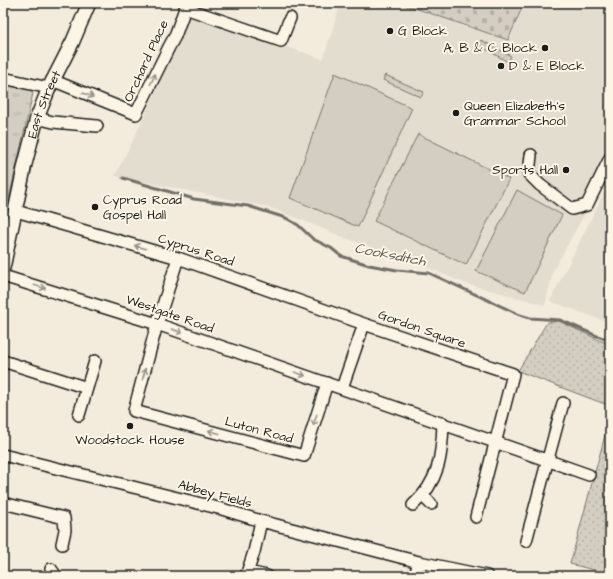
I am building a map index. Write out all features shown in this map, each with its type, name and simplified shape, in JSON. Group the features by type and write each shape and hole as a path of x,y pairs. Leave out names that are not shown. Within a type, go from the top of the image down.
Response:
{"main road":[{"name":"East Street","path":"3,268 25,164 37,118 50,84 73,41 89,3"}],"street":[{"name":"Orchard Place","path":"50,84 136,114 191,6"},
{"path":"191,6 282,41 290,18"},
{"path":"3,78 50,84"},
{"path":"37,118 53,122 97,126"},
{"path":"531,155 529,174 540,185 572,209 587,205 610,158"},
{"name":"Cyprus Road","path":"16,211 178,258 364,324"},
{"path":"157,324 178,258"},
{"name":"Westgate Road","path":"3,276 157,324 327,383"},
{"name":"Luton Road","path":"157,324 134,411 304,456 327,383"},
{"name":"Gordon Square","path":"342,388 364,324 513,374 495,442"},
{"path":"3,361 87,388"},
{"path":"79,415 95,361"},
{"path":"327,383 589,475"},
{"path":"526,541 563,403"},
{"path":"413,505 423,496 432,484 438,468 444,423"},
{"path":"476,517 495,442"},
{"name":"Abbey Fields","path":"3,455 222,509 261,521 419,562 487,576"},
{"path":"423,496 431,504"},
{"path":"3,503 64,518 65,530 62,544"},
{"path":"261,521 247,574 266,576"},
{"path":"415,576 419,562"}],"shaded area":[{"name":"Queen Elizabeth's Grammar School","path":"341,3 395,3 412,7 508,40 524,3 610,3 610,168 553,271 545,305 464,283 268,207 115,176 142,122 179,37 187,14 323,59"},
{"path":"610,181 610,323 550,301"}],"green space":[{"path":"395,3 524,3 508,40 412,7"},
{"path":"481,40 511,56 508,62 477,44"},
{"path":"335,73 412,108 358,227 290,198"},
{"path":"385,75 424,92 421,97 383,80"},
{"path":"3,83 31,90 33,93 3,225"},
{"path":"418,134 509,179 466,265 374,221"},
{"path":"517,190 562,215 525,292 476,271"},
{"path":"559,321 610,344 610,406 518,371 546,324 549,322"},
{"path":"610,417 610,574 570,564"}],"waterway":[{"name":"Cooksditch","path":"123,178 194,199 248,206 286,218 298,225 313,239 331,248 341,256 369,265 397,270 429,273 520,315 530,318 560,320 610,340"}],"place":[{"name":"G Block","path":"390,31"},
{"name":"A, B & C Block","path":"545,48"},
{"name":"D & E Block","path":"501,66"},
{"name":"Queen Elizabeth's Grammar School","path":"456,113"},
{"name":"Sports Hall","path":"566,170"},
{"name":"Cyprus Road Gospel Hall","path":"95,207"},
{"name":"Woodstock House","path":"130,426"}]}
